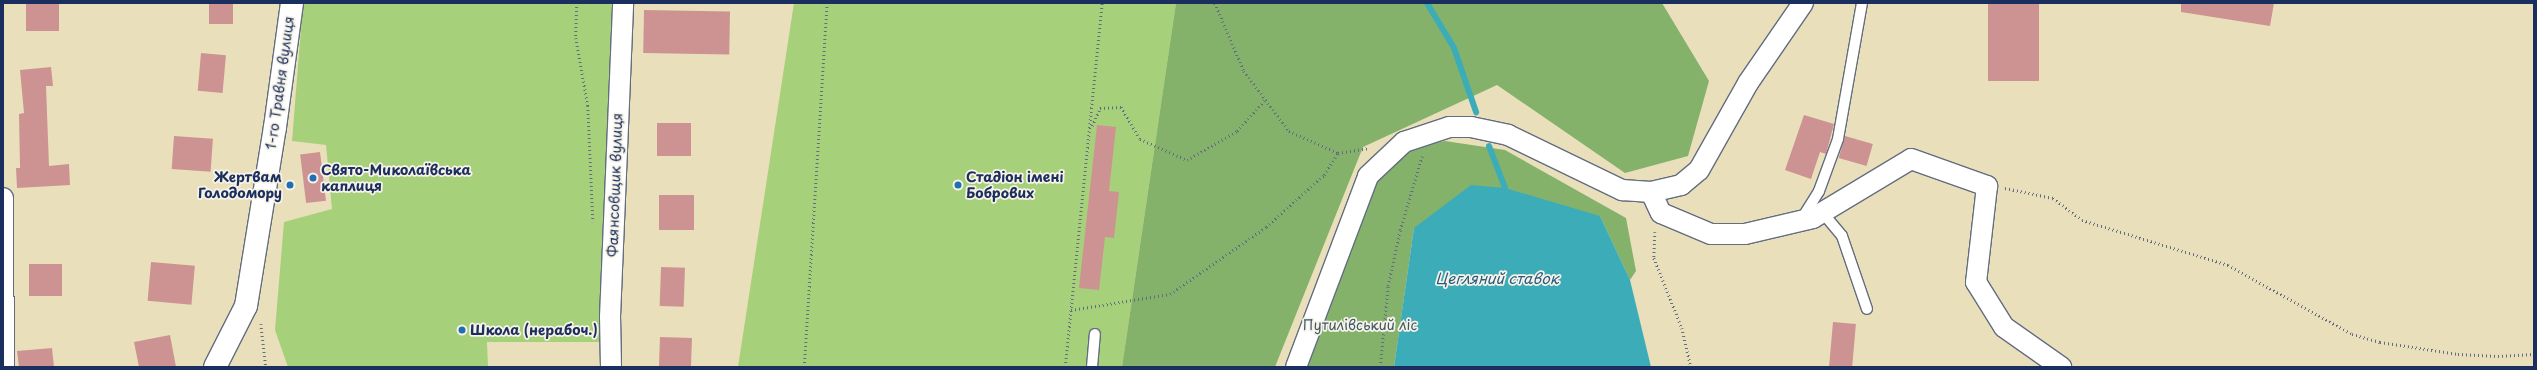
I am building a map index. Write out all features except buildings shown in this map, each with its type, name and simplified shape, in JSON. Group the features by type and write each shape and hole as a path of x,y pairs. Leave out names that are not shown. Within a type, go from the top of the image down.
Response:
{"street":[{"name":"1-го Травня вулиця","path":"215,367 246,306 292,3"},
{"name":"Фаянсовщик вулиця","path":"611,367 610,317 623,3"},
{"path":"1296,367 1368,176 1404,142 1449,127 1463,126 1494,131 1523,142 1622,190 1651,192 1681,185 1699,170 1748,83 1803,3"},
{"path":"1651,192 1661,213 1710,234 1745,234 1799,222 1822,212 1911,159 1987,186 1976,282 2004,327 2061,367"},
{"path":"3,198 4,367"}],"lane":[{"path":"1799,222 1819,190 1838,139 1862,3"},
{"path":"1822,212 1842,236 1867,309"},
{"path":"1092,367 1095,334"}],"path":[{"path":"578,3 576,38 588,106 593,224"},
{"path":"804,367 827,3"},
{"path":"1065,367 1091,128 1102,3"},
{"path":"1215,3 1244,71 1289,131 1338,153 1404,142"},
{"path":"1091,128 1100,108 1122,108 1140,140 1187,160 1237,131 1265,100"},
{"path":"1380,367 1388,286 1400,230 1429,133"},
{"path":"1071,310 1170,294 1266,227 1324,175 1338,153"},
{"path":"1987,186 2053,198 2082,220 2228,265 2352,334 2380,342 2458,354 2498,356 2534,354"},
{"path":"1661,213 1653,237 1654,258 1682,328 1691,367"}],"green space":[{"path":"303,3 623,3 605,342 487,342 488,367 288,367 275,330 284,222 332,209 326,145 292,141"},
{"name":"Стадіон імені Бобрових","path":"794,3 1176,3 1122,367 738,367"},
{"path":"1176,3 1662,3 1709,81 1688,156 1625,173 1497,85 1363,147 1275,367 1122,367"},
{"name":"Путилівський ліс","path":"1445,141 1505,150 1626,218 1636,271 1630,280 1600,216 1414,228 1394,367 1304,367 1368,181 1400,150"}],"water":[{"name":"Цегляний ставок","path":"1471,185 1505,188 1600,216 1630,280 1651,367 1394,367 1414,228"}],"waterway":[{"path":"1427,3 1454,48 1476,112"},
{"path":"1489,146 1505,188"}],"place":[{"name":"Свято-Миколаївська каплиця","path":"313,178"},
{"name":"Жертвам Голодомору","path":"290,185"},
{"name":"Стадіон імені Бобрових","path":"958,185"},
{"name":"Школа (нерабоч.)","path":"462,330"}]}
